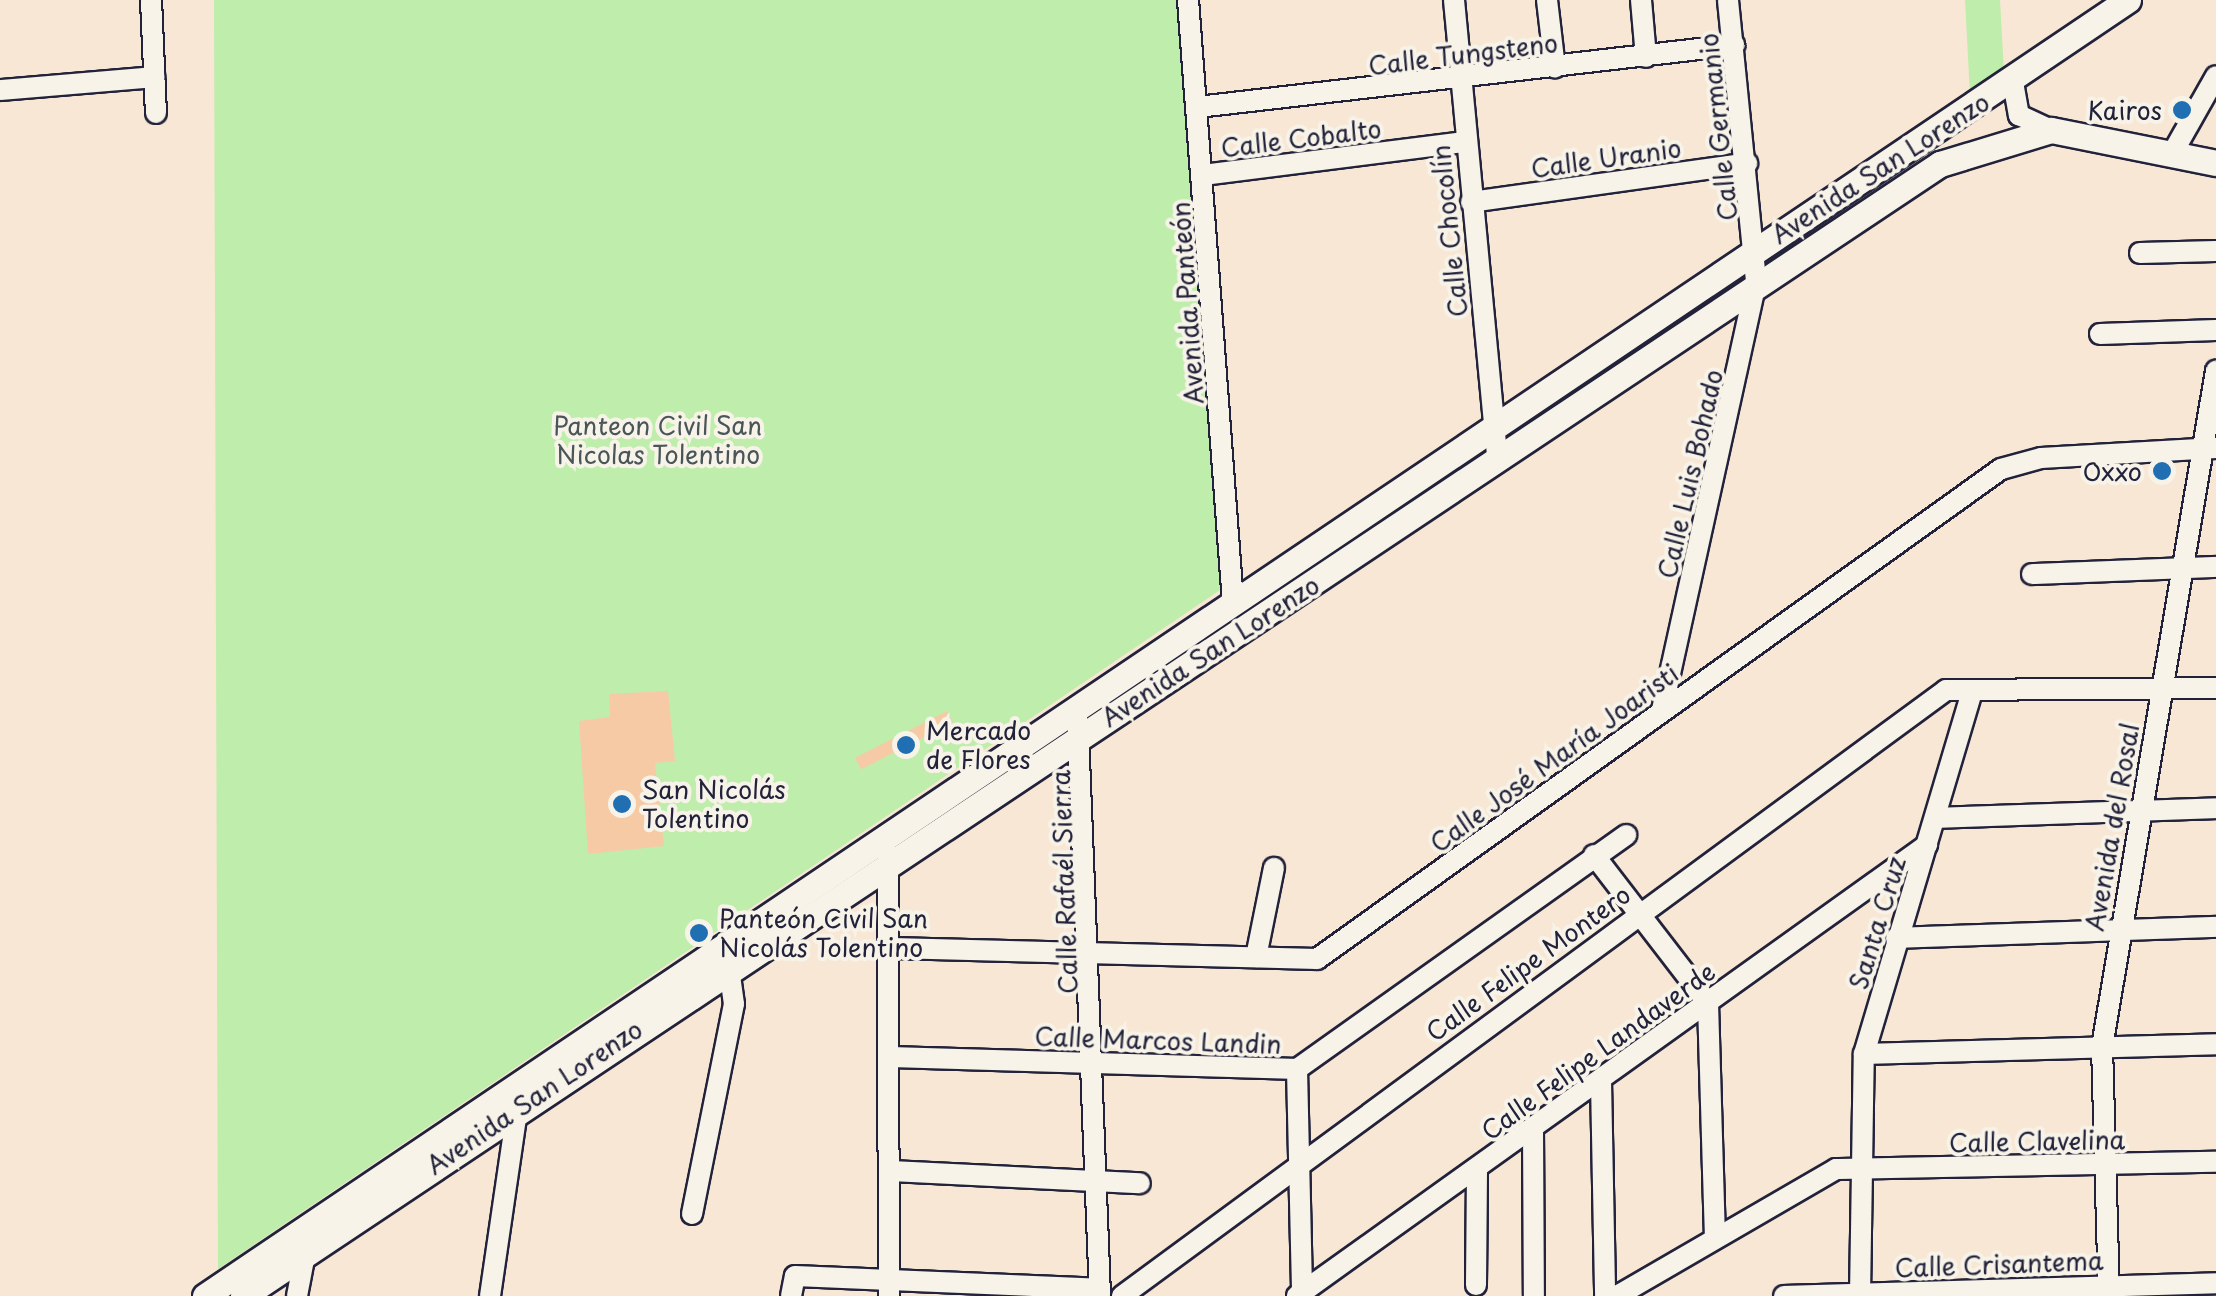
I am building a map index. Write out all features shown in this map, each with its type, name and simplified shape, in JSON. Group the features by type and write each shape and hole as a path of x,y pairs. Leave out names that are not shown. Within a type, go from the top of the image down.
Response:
{"main road":[{"name":"Avenida San Lorenzo","path":"514,1098 729,967 1077,707 1756,248 2013,82 2128,0"},
{"name":"Avenida San Lorenzo","path":"209,1295 301,1242 886,851 1084,734 1756,280 1940,164 2051,130 2216,163"},
{"name":"Avenida San Lorenzo","path":"242,1296 301,1242"}],"street":[{"path":"150,0 156,112"},
{"name":"Avenida Panteón","path":"1188,0 1233,602"},
{"name":"Calle Chocolín","path":"1454,0 1498,456"},
{"path":"1547,0 1555,68"},
{"path":"1641,0 1646,58"},
{"name":"Calle Germanio","path":"1728,0 1756,248"},
{"name":"Calle Tungsteno","path":"1198,107 1460,80 1734,45"},
{"path":"2173,152 2216,76"},
{"path":"0,90 154,77"},
{"path":"2013,82 2019,115 2051,130"},
{"name":"Calle Cobalto","path":"1203,175 1465,142"},
{"name":"Calle Uranio","path":"1471,202 1747,163"},
{"name":"Calle Luis Bohado","path":"1662,710 1756,280 1756,248"},
{"path":"2140,253 2216,251"},
{"path":"2100,334 2216,330"},
{"name":"Avenida del Rosal","path":"2109,1291 2102,1047 2139,809 2209,448 2216,371"},
{"path":"1559,382 1574,405"},
{"name":"Calle José María Joaristi","path":"892,948 1092,950 1317,960 2001,469 2041,458 2209,448"},
{"path":"2032,574 2216,567"},
{"name":"Calle Felipe Montero","path":"1122,1296 1300,1161 1946,690 1971,696 2216,688"},
{"name":"Santa Cruz","path":"1860,1295 1859,1169 1864,1054 1971,696"},
{"name":"Calle Rafaél Sierra","path":"1077,707 1084,734 1099,1292"},
{"path":"1936,818 2216,808"},
{"name":"Calle Marcos Landin","path":"892,1058 1297,1069 1626,835"},
{"name":"Calle Felipe Landaverde","path":"1300,1295 1927,845"},
{"path":"886,851 892,948 889,1288"},
{"path":"1594,855 1708,1003 1715,1233"},
{"path":"1256,956 1274,868"},
{"path":"1896,938 2216,927"},
{"path":"692,1214 734,1004 729,967"},
{"path":"1864,1054 2216,1044"},
{"path":"1297,1069 1300,1295"},
{"path":"1601,1081 1606,1296"},
{"path":"490,1296 514,1098"},
{"path":"1532,1128 1534,1296"},
{"name":"Calle Clavelina","path":"1617,1296 1810,1178 1859,1169 2216,1162"},
{"path":"1476,1285 1477,1168"},
{"path":"891,1171 1097,1174 1140,1183"},
{"path":"298,1296 301,1242"},
{"name":"Calle Crisantema","path":"1784,1296 2109,1291 2216,1283"},
{"path":"793,1286 1099,1292"}],"green space":[{"name":"Panteon Civil San Nicolas Tolentino","path":"214,0 1178,0 1223,588 218,1269"},
{"path":"1965,0 2000,0 2004,73 1970,95"}],"building":[{"name":"San Nicolás Tolentino","path":"668,691 675,761 655,763 664,846 588,854 579,721 610,717 609,694"},
{"path":"947,711 953,723 861,769 855,758"}],"place":[{"name":"Kairos","path":"2182,110"},
{"name":"Oxxo","path":"2162,471"},
{"name":"Mercado de Flores","path":"906,745"},
{"name":"San Nicolás Tolentino","path":"622,804"},
{"name":"Panteón Civil San Nicolás Tolentino","path":"699,933"}]}
